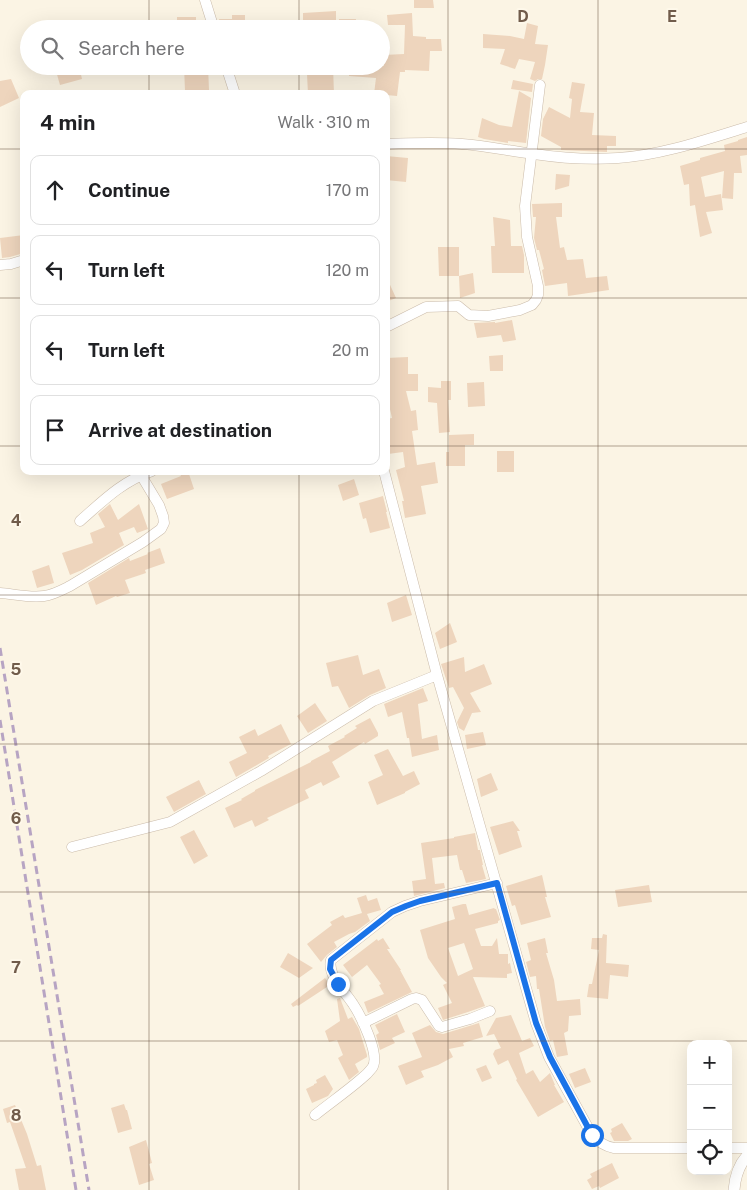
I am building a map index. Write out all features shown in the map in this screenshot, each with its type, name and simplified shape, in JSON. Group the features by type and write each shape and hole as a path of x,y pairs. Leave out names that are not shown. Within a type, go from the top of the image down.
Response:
{"street":[{"path":"205,0 211,20"},
{"path":"229,75 235,90"},
{"path":"390,325 426,307 456,306 469,315 488,316 520,310 536,300 538,286 527,237 525,206 540,85"},
{"path":"390,144 460,144 569,158 625,157 657,153 747,128"},
{"path":"0,265 20,261"},
{"path":"0,593 43,596 59,592 143,542 161,529 164,523 159,505 141,475 113,492 80,521"},
{"path":"385,475 437,676 536,1023 550,1057 592,1135 598,1142 614,1148 687,1148"},
{"path":"72,847 170,822 261,771 373,701 437,676"},
{"path":"315,1115 356,1084 373,1067 376,1055 354,1005 332,974 331,960 392,912 420,901 497,883"},
{"path":"363,1022 416,998 422,1000 439,1026 442,1027 490,1011"},
{"path":"732,1148 747,1148"},
{"path":"734,1190 736,1174 747,1156"}],"building":[{"path":"414,0 433,0 434,8 414,8"},
{"path":"336,11 336,20 303,20 303,13"},
{"path":"412,13 413,36 426,37 426,39 441,39 442,51 430,51 429,71 405,70 405,72 400,72 397,96 390,95 390,90 374,90 376,78 349,76 390,75 390,55 404,54 405,25 390,25 387,15"},
{"path":"232,15 245,15 245,20 219,19 232,19"},
{"path":"177,17 196,17 196,20 177,20"},
{"path":"339,19 356,19 356,20"},
{"path":"527,23 538,26 535,44 548,45 542,79 535,81 530,79 535,62 519,59 515,69 500,64 505,49 483,48 483,34 524,39"},
{"path":"57,75 81,75 82,79 60,85"},
{"path":"184,75 208,75 209,90 185,90"},
{"path":"307,75 333,75 334,90 308,90"},
{"path":"11,79 19,98 0,107 0,81"},
{"path":"513,80 533,84 532,92 511,89"},
{"path":"572,82 585,84 580,112 594,113 592,135 616,136 616,146 607,146 607,152 561,150 561,147 541,136 543,119 549,107 570,118 572,99 569,98"},
{"path":"519,91 531,98 526,143 508,141 508,143 478,137 482,118 499,125 512,127"},
{"path":"747,137 747,155 740,156 742,173 734,173 733,199 722,198 724,171 701,177 705,197 721,194 723,210 706,212 712,233 700,237 695,205 690,206 689,184 684,185 680,166 725,151 724,145"},
{"path":"390,156 408,158 406,182 390,180"},
{"path":"556,174 570,175 569,186 555,190"},
{"path":"562,203 562,217 556,217 560,248 564,247 567,260 583,259 586,278 607,276 609,290 568,296 567,283 545,286 542,270 544,269 534,238 536,217 533,217 532,204"},
{"path":"493,217 510,220 511,246 522,246 524,273 492,273 491,246 495,246"},
{"path":"20,236 20,254 2,258 0,238"},
{"path":"438,247 459,247 459,276 439,276"},
{"path":"473,273 475,293 460,298 459,276"},
{"path":"390,285 396,298 390,300"},
{"path":"512,320 516,340 503,342 501,335 477,338 474,323 495,323"},
{"path":"503,355 503,371 490,371 489,356"},
{"path":"408,357 408,374 418,374 418,391 406,391 411,411 416,410 418,430 412,431 417,465 435,462 438,483 421,486 426,514 405,518 402,501 404,501 396,470 405,467 403,452 390,454 390,418 392,418 390,409 390,358"},
{"path":"441,381 451,381 451,400 448,400 450,432 439,433 437,403 428,402 428,387 441,388"},
{"path":"484,382 485,406 468,407 467,383"},
{"path":"474,434 474,445 465,445 465,466 446,466 446,452 449,452 449,435"},
{"path":"497,451 514,451 514,472 497,472"},
{"path":"189,475 194,489 167,499 161,484 181,476"},
{"path":"354,479 359,495 343,501 338,485"},
{"path":"383,496 390,528 370,533 366,518 363,519 359,503"},
{"path":"110,504 118,520 139,504 148,529 137,533 134,527 119,533 124,545 70,575 62,553 93,543 90,533 105,527 98,514"},
{"path":"160,548 165,563 145,570 146,573 125,580 130,593 116,596 96,605 88,583 129,558 130,561"},
{"path":"49,565 54,583 37,588 32,571"},
{"path":"406,595 412,615 392,622 387,603"},
{"path":"450,623 457,642 440,649 435,633"},
{"path":"358,655 363,675 379,669 386,688 349,708 338,686 332,687 326,663"},
{"path":"464,657 465,672 484,664 492,684 470,693 481,712 472,713 464,731 459,728 457,722 464,708 453,687 449,688 441,664"},
{"path":"423,688 428,701 418,704 422,739 437,735 439,750 412,757 402,712 388,717 384,704"},
{"path":"315,703 327,721 308,733 297,716"},
{"path":"370,718 378,736 365,744 364,742 332,762 340,777 323,786 321,782 305,790 309,798 267,818 269,820 255,827 252,820 234,828 225,808 242,800 255,790 330,751 328,746 345,737 357,728 355,726"},
{"path":"281,724 291,744 268,756 269,758 236,777 229,762 247,753 239,737 255,729 258,736"},
{"path":"483,732 486,745 467,749 465,735"},
{"path":"388,749 403,776 414,771 420,784 405,793 377,805 368,782 383,775 374,755"},
{"path":"491,773 498,790 481,797 477,779"},
{"path":"199,780 206,794 174,812 166,797"},
{"path":"513,821 520,831 517,831 522,847 499,855 490,827"},
{"path":"194,830 208,856 194,864 180,837"},
{"path":"475,833 486,879 466,883 462,870 460,870 457,855 432,858 435,884 444,883 445,888 414,896 412,881 426,879 421,843"},
{"path":"542,875 547,897 545,897 551,917 521,925 515,905 512,906 506,886"},
{"path":"649,885 652,902 618,907 615,890"},
{"path":"366,895 368,901 377,898 381,910 367,914 370,921 355,932 334,942 337,947 321,962 307,944 332,925 330,922 343,915 345,918 362,913 357,898"},
{"path":"466,904 469,915 496,909 500,920 498,923 475,929 481,946 492,946 497,938 499,954 508,954 508,964 510,963 512,973 507,974 507,978 473,977 485,1006 443,1020 438,1008 452,1003 443,985 447,983 428,958 420,930 455,919 452,907","holes":["464,943 473,969 458,976 448,948"]},
{"path":"603,934 607,935 606,963 629,965 628,977 610,975 608,999 587,997 589,984 592,984 599,950 591,949 592,938 602,938"},
{"path":"383,938 390,949 387,949 401,970 412,992 368,1013 364,1002 384,994 379,985 381,984 367,965 352,977 343,965 377,939 378,941"},
{"path":"545,938 548,953 546,953 554,980 557,1001 580,999 581,1015 569,1016 568,1031 564,1033 568,1055 557,1057 553,1040 550,1041 545,1027 536,976 530,977 526,962 531,960 527,943"},
{"path":"288,953 313,968 299,978 280,967"},
{"path":"325,978 330,985 298,1006 293,1007 291,1004"},
{"path":"340,998 348,1019 352,1017 359,1029 367,1055 367,1057 355,1064 359,1072 349,1080 338,1058 343,1055 337,1040 329,1042 325,1031 340,1021 337,999"},
{"path":"397,1014 405,1032 392,1038 395,1043 380,1050 376,1035 379,1033 375,1025"},
{"path":"511,1015 522,1041 530,1038 534,1046 519,1053 526,1074 533,1070 540,1082 550,1073 554,1085 564,1102 538,1117 516,1080 508,1060 498,1065 493,1054 495,1050 501,1048 494,1034 486,1036 496,1018"},
{"path":"479,1023 483,1037 463,1043 464,1046 449,1049 453,1057 421,1071 424,1077 406,1085 398,1066 422,1057 412,1033 430,1025 436,1032 443,1034"},
{"path":"486,1065 492,1078 482,1082 476,1069"},
{"path":"585,1068 591,1082 575,1088 569,1074"},
{"path":"325,1075 333,1089 328,1096 312,1103 306,1089 317,1083 316,1080"},
{"path":"124,1104 132,1129 118,1133 111,1108"},
{"path":"15,1105 37,1166 41,1165 46,1190 19,1190 15,1169 26,1168 10,1122 7,1123 3,1109"},
{"path":"622,1123 632,1139 628,1141 614,1141 610,1133 612,1132 611,1129"},
{"path":"146,1140 152,1163 149,1164 154,1180 139,1185 129,1147"},
{"path":"612,1163 619,1178 600,1188 599,1186 592,1189 587,1180 592,1177 590,1174"}],"railway":[{"path":"0,648 89,1190"},
{"path":"0,720 76,1190"}],"route":[{"path":"338,984 330,969 331,960 392,912 420,901 497,883 536,1023 550,1057 592,1135"}]}
